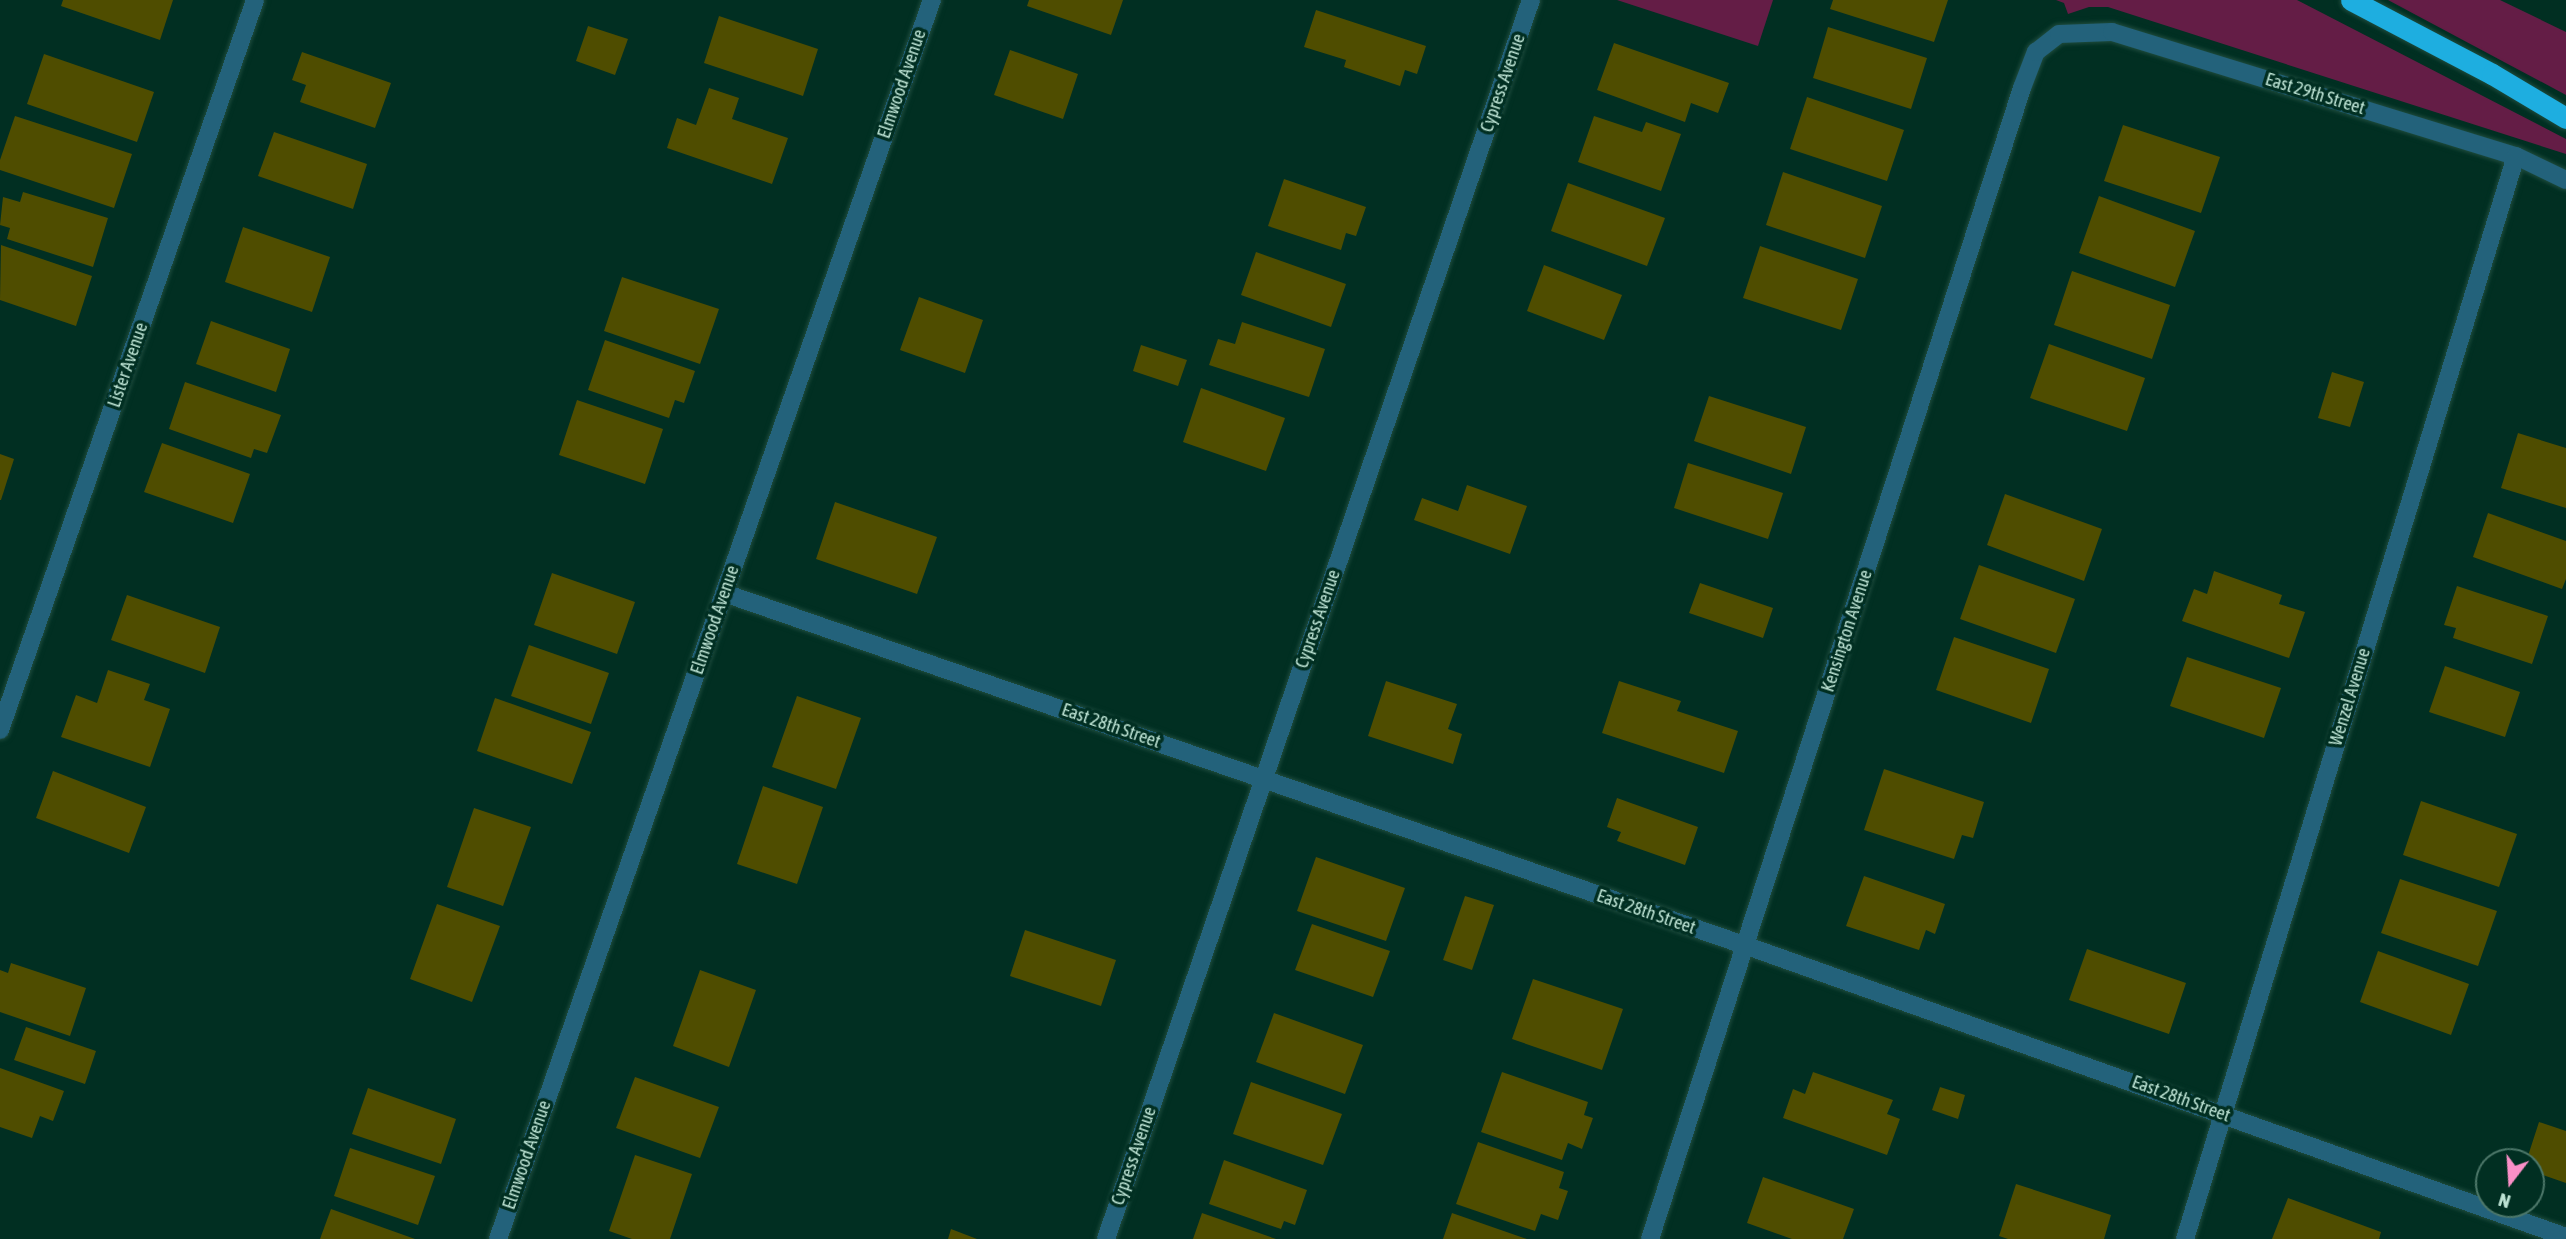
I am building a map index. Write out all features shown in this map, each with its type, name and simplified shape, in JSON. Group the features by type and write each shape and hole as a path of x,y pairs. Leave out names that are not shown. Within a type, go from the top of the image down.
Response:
{"highway":[{"path":"2351,0 2492,74 2566,118"}],"street":[{"name":"Lister Avenue","path":"0,730 255,0"},
{"name":"Elmwood Avenue","path":"498,1239 932,0"},
{"name":"Cypress Avenue","path":"1106,1239 1531,0"},
{"name":"East 29th Street","path":"2059,34 2112,32 2516,156 2566,180"},
{"name":"Kensington Avenue","path":"1650,1239 2022,88 2036,52 2059,34"},
{"name":"Wenzel Avenue","path":"2185,1239 2516,156"},
{"name":"East 28th Street","path":"724,593 1746,946 2566,1237"}],"shaded area":[{"path":"1617,0 1773,0 1758,46"},
{"path":"2056,0 2297,0 2566,139 2566,154 2108,7 2089,7 2068,14 2064,3"},
{"path":"2388,0 2500,0 2566,32 2566,95"}],"building":[{"path":"63,0 173,0 160,40 61,6"},
{"path":"1029,0 1123,0 1111,35 1027,6"},
{"path":"1833,0 1948,0 1934,42 1830,9"},
{"path":"1316,10 1426,46 1417,74 1405,70 1400,86 1344,67 1346,60 1304,47"},
{"path":"719,16 818,49 803,96 704,63"},
{"path":"588,26 628,39 615,75 576,61"},
{"path":"1828,27 1927,58 1911,109 1813,78"},
{"path":"1614,43 1729,83 1718,113 1691,103 1685,122 1597,90"},
{"path":"1010,50 1078,74 1063,119 994,95"},
{"path":"302,52 391,83 375,128 300,102 306,85 292,80"},
{"path":"44,54 154,92 137,142 27,104"},
{"path":"709,88 739,98 732,119 788,138 772,184 667,148 677,118 696,125"},
{"path":"1807,97 1904,130 1887,181 1790,149"},
{"path":"15,116 132,154 114,208 0,170 0,160"},
{"path":"1594,116 1642,132 1646,122 1681,134 1661,191 1578,162"},
{"path":"2123,125 2220,157 2201,213 2104,181"},
{"path":"274,132 367,164 353,209 258,176"},
{"path":"1783,172 1882,206 1865,258 1766,225"},
{"path":"1284,179 1366,207 1356,236 1346,233 1341,250 1268,226"},
{"path":"1568,183 1665,218 1647,266 1551,231"},
{"path":"23,192 108,218 93,267 7,239 10,228 0,225 3,197 20,202"},
{"path":"2099,196 2195,231 2175,287 2079,253"},
{"path":"243,227 330,257 312,312 225,282"},
{"path":"1,245 92,276 76,326 0,300"},
{"path":"1760,246 1858,279 1841,330 1743,298"},
{"path":"1256,252 1346,284 1331,327 1241,295"},
{"path":"1544,265 1622,295 1604,340 1527,311"},
{"path":"2072,271 2170,305 2152,359 2054,325"},
{"path":"622,277 719,309 700,364 604,331"},
{"path":"919,297 983,320 965,373 900,350"},
{"path":"211,321 290,349 276,392 196,364"},
{"path":"1242,322 1325,349 1309,397 1209,365 1218,339 1235,344"},
{"path":"605,340 695,371 684,403 675,400 669,418 588,390"},
{"path":"2049,344 2145,378 2127,431 2030,398"},
{"path":"1141,345 1187,360 1178,386 1133,371"},
{"path":"2332,372 2364,382 2350,427 2318,418"},
{"path":"185,382 281,415 267,453 254,449 251,458 169,429"},
{"path":"1201,388 1285,418 1266,471 1183,442"},
{"path":"1709,396 1806,427 1791,474 1694,441"},
{"path":"577,400 663,429 645,484 559,455"},
{"path":"2518,433 2566,448 2566,508 2501,488"},
{"path":"162,443 250,474 233,523 144,492"},
{"path":"0,454 14,459 1,500 0,500"},
{"path":"1688,463 1783,493 1768,539 1674,508"},
{"path":"1467,485 1527,506 1510,554 1414,520 1422,498 1458,511"},
{"path":"2005,494 2102,529 2084,581 1987,545"},
{"path":"835,502 937,537 917,594 816,559"},
{"path":"2488,513 2566,541 2566,579 2562,589 2473,557"},
{"path":"1979,565 2075,599 2056,653 1960,619"},
{"path":"2214,571 2282,595 2279,604 2305,612 2289,658 2182,621 2194,589 2207,594"},
{"path":"552,573 635,602 617,654 534,625"},
{"path":"1700,583 1773,608 1763,638 1689,613"},
{"path":"2457,586 2548,616 2532,664 2453,638 2456,628 2444,625"},
{"path":"127,595 220,627 205,673 111,640"},
{"path":"1954,637 2049,669 2031,723 1936,690"},
{"path":"529,645 609,673 591,724 511,696"},
{"path":"2187,657 2281,688 2264,738 2170,706"},
{"path":"2445,666 2520,692 2505,737 2429,712"},
{"path":"108,670 150,684 144,700 170,709 150,767 61,737 76,695 97,703"},
{"path":"1386,681 1457,704 1448,729 1462,734 1453,764 1368,736"},
{"path":"1619,681 1681,701 1677,711 1738,731 1724,773 1602,733"},
{"path":"797,696 861,718 836,789 772,767"},
{"path":"495,698 591,732 572,784 477,751"},
{"path":"1884,769 1984,802 1973,838 1962,835 1954,859 1864,830"},
{"path":"53,771 146,807 129,853 36,818"},
{"path":"763,786 823,807 797,884 737,864"},
{"path":"1617,798 1698,827 1685,865 1617,841 1621,832 1607,827"},
{"path":"2421,801 2517,834 2499,887 2403,855"},
{"path":"474,808 531,827 503,906 447,887"},
{"path":"1316,857 1405,888 1386,941 1297,911"},
{"path":"1864,876 1945,904 1935,934 1926,930 1919,950 1846,926"},
{"path":"2400,879 2497,911 2478,966 2381,933"},
{"path":"1465,896 1494,905 1472,970 1443,960"},
{"path":"437,904 500,926 472,1002 410,979"},
{"path":"1312,924 1390,951 1373,997 1295,970"},
{"path":"1025,930 1116,960 1101,1006 1010,976"},
{"path":"2087,949 2186,983 2169,1034 2069,1000"},
{"path":"2378,951 2469,984 2451,1035 2360,1002"},
{"path":"11,963 86,988 70,1036 0,1012 0,970 8,973"},
{"path":"700,970 756,990 729,1067 673,1046"},
{"path":"1533,979 1623,1009 1602,1070 1512,1039"},
{"path":"1274,1013 1363,1045 1345,1094 1256,1062"},
{"path":"26,1027 96,1051 85,1084 14,1060"},
{"path":"0,1068 64,1091 53,1121 40,1116 32,1138 0,1127"},
{"path":"1502,1072 1588,1102 1584,1115 1593,1118 1582,1149 1568,1143 1562,1160 1481,1132"},
{"path":"1813,1072 1893,1100 1887,1114 1900,1119 1887,1155 1783,1118 1793,1089 1805,1094"},
{"path":"635,1077 719,1107 700,1158 616,1128"},
{"path":"1251,1082 1342,1114 1323,1165 1233,1134"},
{"path":"1940,1087 1965,1095 1958,1119 1932,1110"},
{"path":"368,1088 456,1119 441,1164 352,1134"},
{"path":"2539,1122 2566,1131 2566,1183 2545,1176 2545,1148 2531,1148"},
{"path":"1478,1142 1564,1172 1559,1188 1568,1191 1558,1220 1541,1214 1535,1231 1456,1204"},
{"path":"350,1148 435,1176 418,1225 334,1196"},
{"path":"635,1155 692,1174 670,1239 632,1239 609,1231"},
{"path":"1224,1160 1307,1190 1295,1225 1284,1221 1281,1229 1209,1204"},
{"path":"1763,1177 1854,1209 1843,1239 1792,1239 1747,1223"},
{"path":"2016,1184 2111,1215 2104,1239 2008,1239 1999,1236"},
{"path":"2288,1198 2381,1232 2379,1239 2272,1239"},
{"path":"331,1209 415,1239 320,1239"},
{"path":"1202,1213 1276,1239 1193,1239"},
{"path":"1452,1213 1527,1239 1443,1239"},
{"path":"951,1229 977,1239 948,1239"}]}
